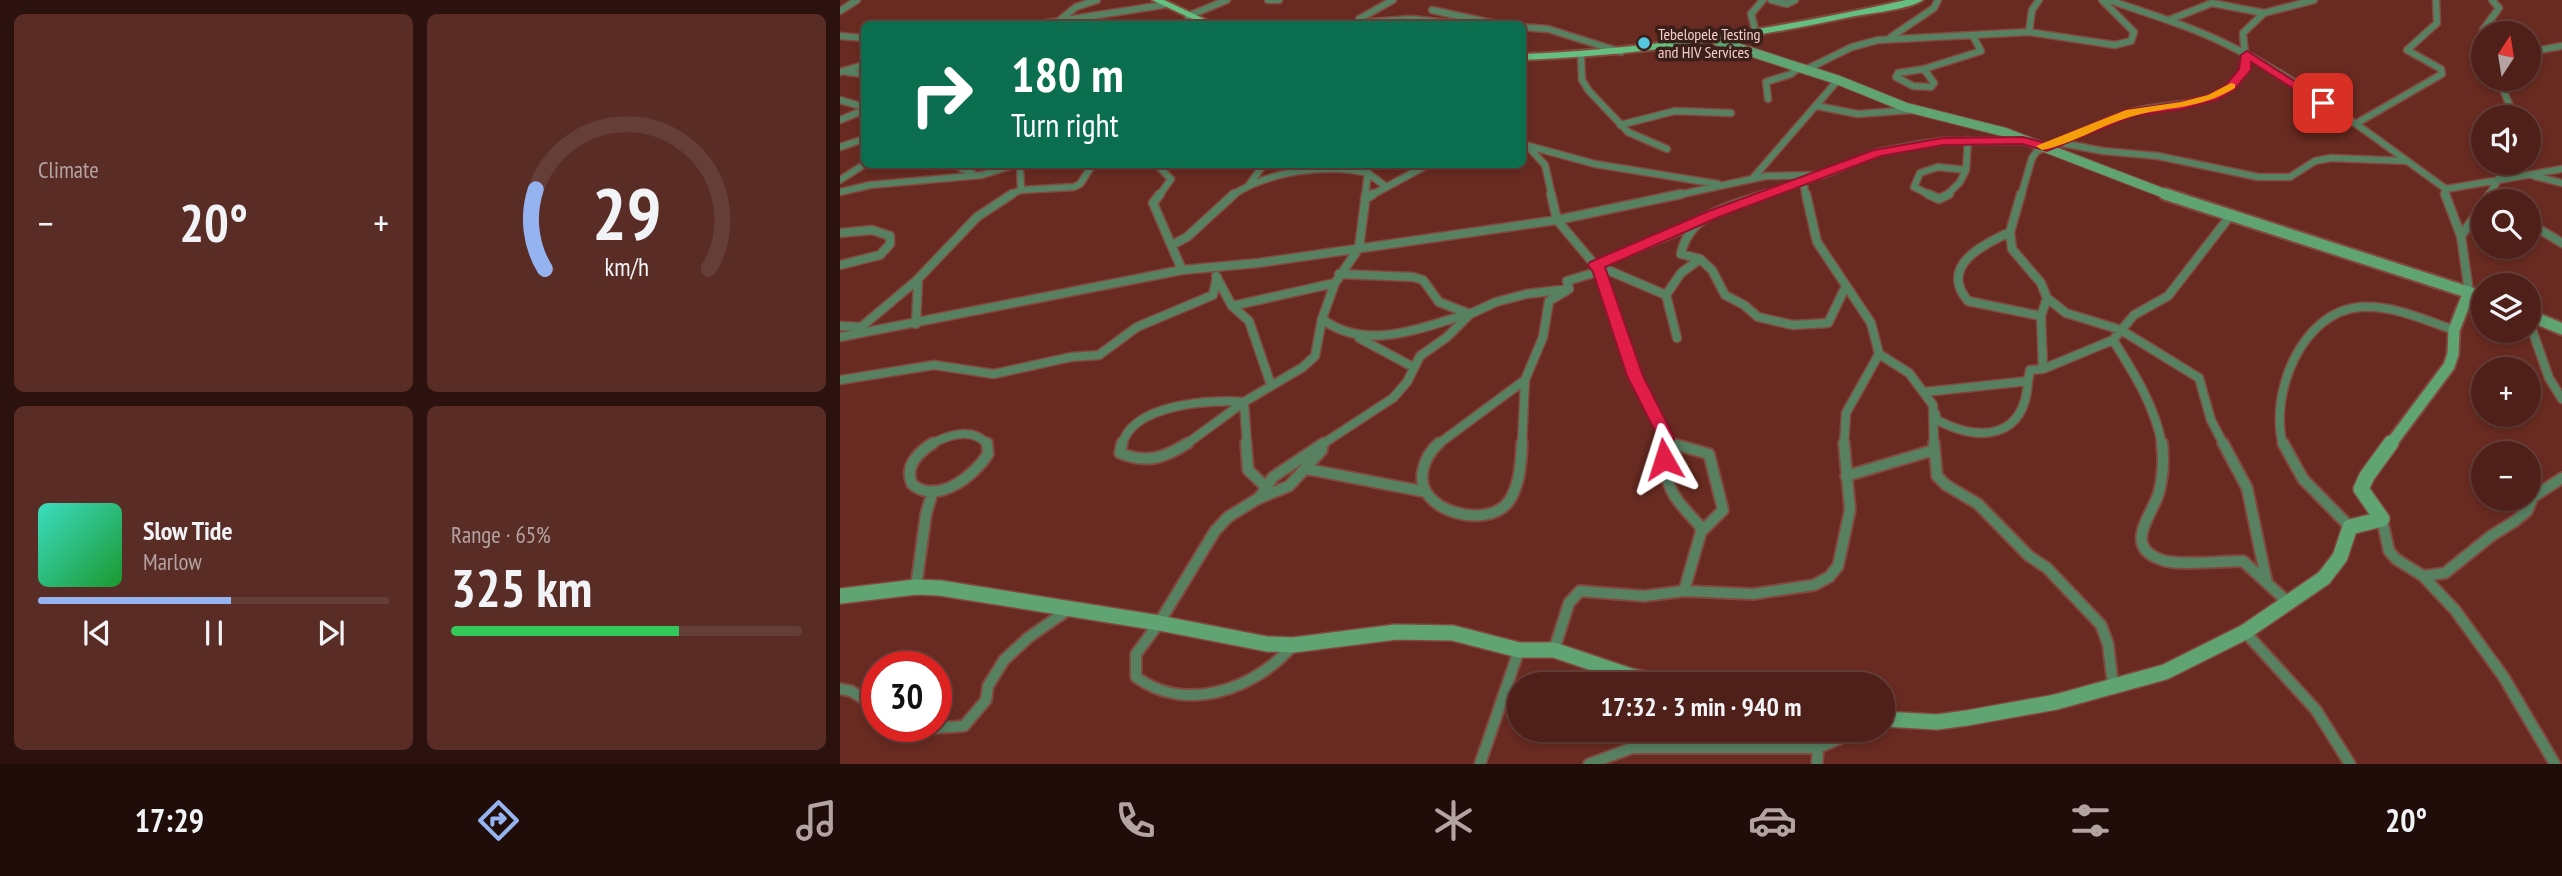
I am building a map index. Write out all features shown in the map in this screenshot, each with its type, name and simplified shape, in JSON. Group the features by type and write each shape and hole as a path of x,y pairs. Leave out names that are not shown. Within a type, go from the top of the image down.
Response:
{"main road":[{"path":"1526,59 1623,52 1717,41 1918,0"},
{"path":"1160,2 1200,21"}],"street":[{"path":"840,11 857,0"},
{"path":"1060,20 1076,8 1097,0"},
{"path":"1188,16 1227,0"},
{"path":"1268,0 1279,0"},
{"path":"1354,21 1393,0"},
{"path":"1756,33 1751,14 1763,0"},
{"path":"1771,0 1787,4 1795,0"},
{"path":"1890,38 1934,8 1938,0"},
{"path":"2029,32 2032,10 2039,0"},
{"path":"1768,99 1766,82 1852,47 1890,38 2029,32 2115,45 2131,41 2134,33 2102,0"},
{"path":"2109,0 2169,20 2247,55 2357,123 2446,189 2529,175 2562,183"},
{"path":"2267,583 2247,488 2211,420 2200,380 2184,366 2121,330 2081,320 2066,313 2047,298 2041,283 2020,261 2012,249 2010,232 2032,158 2038,151 2130,113 2182,105 2212,97 2230,88 2245,70 2247,55 2242,46 2243,33 2264,13 2314,0"},
{"path":"2357,123 2442,74 2441,69 2407,50 2437,23 2436,0"},
{"path":"2488,21 2496,15 2499,8 2495,1"},
{"path":"1055,21 1160,2"},
{"path":"2272,10 2273,2"},
{"path":"2169,20 2212,3 2264,13"},
{"path":"1432,10 1481,21"},
{"path":"1389,21 1435,21"},
{"path":"1526,26 1548,29 1623,52"},
{"path":"840,36 861,38"},
{"path":"1924,69 1934,83 1931,87 1913,86 1896,77 1903,71 1924,69 1980,51 1973,36"},
{"path":"1717,41 1804,68 1914,109 2004,132 2138,185 2471,293"},
{"path":"2541,50 2562,46"},
{"path":"1581,55 1584,86 1620,125 1646,142 1667,149"},
{"path":"841,72 861,66"},
{"path":"841,72 861,74"},
{"path":"1753,178 1777,146 1817,106 1838,80"},
{"path":"840,100 861,108"},
{"path":"1817,106 1858,114 1914,109"},
{"path":"840,120 861,110"},
{"path":"1620,125 1675,111 1731,113"},
{"path":"840,147 861,140"},
{"path":"1569,289 1567,281 1714,214 1879,152 1943,141 2023,141"},
{"path":"1968,141 1968,170 1951,194 1938,199 1914,187 1916,177 1930,168 1968,170"},
{"path":"1526,142 1595,164 1723,185"},
{"path":"1526,143 1548,171 1549,190 1557,220 1598,268 1635,376 1666,437 1672,446 1709,454 1723,510 1702,532 1684,591"},
{"path":"2061,143 2102,151 2158,156 2258,177 2290,177 2315,161 2331,158 2408,161"},
{"path":"840,180 861,167"},
{"path":"958,168 982,175"},
{"path":"840,192 870,185 982,175 1005,168"},
{"path":"1018,168 1021,190"},
{"path":"852,334 918,280 948,246 1005,195 1021,190 1074,187 1080,184 1090,168"},
{"path":"1160,168 1171,178 1153,203 1182,270"},
{"path":"1249,185 1261,168"},
{"path":"1172,245 1186,239 1225,200 1249,185 1330,168 1357,169 1368,173 1385,186"},
{"path":"1244,402 1203,401 1154,414 1136,424 1120,442 1120,453 1134,459 1157,459 1165,456 1244,402 1312,361 1318,350 1322,318 1337,279 1359,248 1368,173 1366,168"},
{"path":"1365,199 1421,168"},
{"path":"2541,173 2562,169"},
{"path":"840,337 1182,270 1214,273 1359,248 1557,220 1753,178 1823,175"},
{"path":"2492,189 2499,175"},
{"path":"1803,182 1817,242 1871,323 1879,354 1909,373 1933,405 1937,420 1955,431 1982,434 1999,431 2014,424 2020,417 2028,394 2030,370 2043,369 2113,340 2133,315 2168,296 2230,216"},
{"path":"2446,189 2445,197 2461,236 2471,275"},
{"path":"2461,236 2471,223"},
{"path":"1694,225 1685,238 1681,254 1700,259 1716,271 1722,293 1749,307 1755,316 1785,324 1813,327 1828,323 1846,286"},
{"path":"840,233 870,229 880,230 890,236 890,244 880,255 840,265"},
{"path":"2541,230 2562,243"},
{"path":"2010,232 1979,247 1964,260 1959,274 1961,293 1968,301 2041,316"},
{"path":"1665,295 1681,273 1700,259"},
{"path":"1598,268 1614,271 1665,295 1677,338"},
{"path":"1214,273 1232,306 1249,321 1271,385"},
{"path":"840,380 934,366 994,374 1071,357 1099,355 1110,343 1149,322 1213,295 1214,273"},
{"path":"1232,306 1337,279 1413,277 1423,280 1439,302 1470,314"},
{"path":"916,324 918,280"},
{"path":"1358,338 1387,335 1470,314 1526,294 1569,289"},
{"path":"1307,468 1421,491 1430,501 1475,515 1491,516 1502,512 1509,505 1519,473 1525,380 1546,327 1549,301 1569,289"},
{"path":"2043,369 2041,316 2047,298"},
{"path":"2471,303 2454,330 2453,354 2449,366 2367,476 2361,489 2382,519 2389,551 2396,559 2423,576 2455,610 2503,676 2555,764"},
{"path":"2350,527 2300,474 2289,458 2280,435 2282,401 2301,343 2337,313 2352,308 2401,312 2454,330"},
{"path":"1293,645 1284,659 1261,676 1224,691 1177,695 1144,686 1136,677 1136,654 1159,623 1215,531 1228,517 1259,498 1265,486 1281,470 1393,398 1407,382 1420,356 1447,337 1470,314"},
{"path":"1322,318 1339,332 1358,338 1413,367"},
{"path":"2541,320 2562,329"},
{"path":"840,326 862,327"},
{"path":"2113,340 2152,404 2159,423 2162,461 2158,493 2141,531 2144,547 2164,561 2243,561 2290,604"},
{"path":"2536,343 2546,363 2549,378 2562,399"},
{"path":"1554,650 1569,603 1580,591 1644,596 1684,591 1723,594 1787,591 1814,585 1829,577 1838,566 1850,510 1843,454 1846,413 1879,354"},
{"path":"1421,491 1420,477 1424,461 1433,448 1525,380"},
{"path":"1925,392 2028,381"},
{"path":"1244,402 1248,470 1265,486"},
{"path":"1933,405 1937,475 1946,485 1978,505 2029,556 2047,568 2101,625 2108,644 2113,685"},
{"path":"957,435 977,435 986,440 989,448 986,459 978,470 965,481 933,491 919,490 911,484 908,475 911,464 920,453 934,443 957,435"},
{"path":"1259,498 1257,499 1276,495 1292,485 1313,458 1339,435"},
{"path":"1666,437 1664,459 1671,494 1700,526 1702,532"},
{"path":"1846,476 1934,450"},
{"path":"2423,576 2445,573 2491,536 2515,522 2527,511 2533,497 2562,478"},
{"path":"916,587 926,514 933,491"},
{"path":"2350,527 2382,519"},
{"path":"1895,720 1937,722 1966,718 2056,702 2165,672 2245,632 2290,604 2334,568 2350,527"},
{"path":"840,596 916,587 940,588 1159,623 1241,640 1293,645 1396,632 1427,631 1453,634 1519,650 1554,650 1618,672"},
{"path":"952,727 964,726 986,699 985,685 1021,642 1069,610"},
{"path":"2245,632 2316,710 2350,764"},
{"path":"1480,764 1519,650"},
{"path":"840,689 851,691 861,697"},
{"path":"1589,764 1632,748 1818,748 1832,742"},
{"path":"1817,764 1818,748"}],"slow traffic":[{"path":"2042,146 2061,143 2095,125 2130,113 2182,105 2212,97 2231,86"}],"place":[{"name":"Tebelopele Testing and HIV Services","path":"1644,43"}],"route":[{"path":"1664,459 1666,437 1635,376 1600,271 1595,265 1694,225 1714,214 1879,152 1943,141 2023,141 2047,147 2061,143 2095,125 2130,113 2182,105 2212,97 2230,88 2245,70 2247,55 2323,103"}]}
